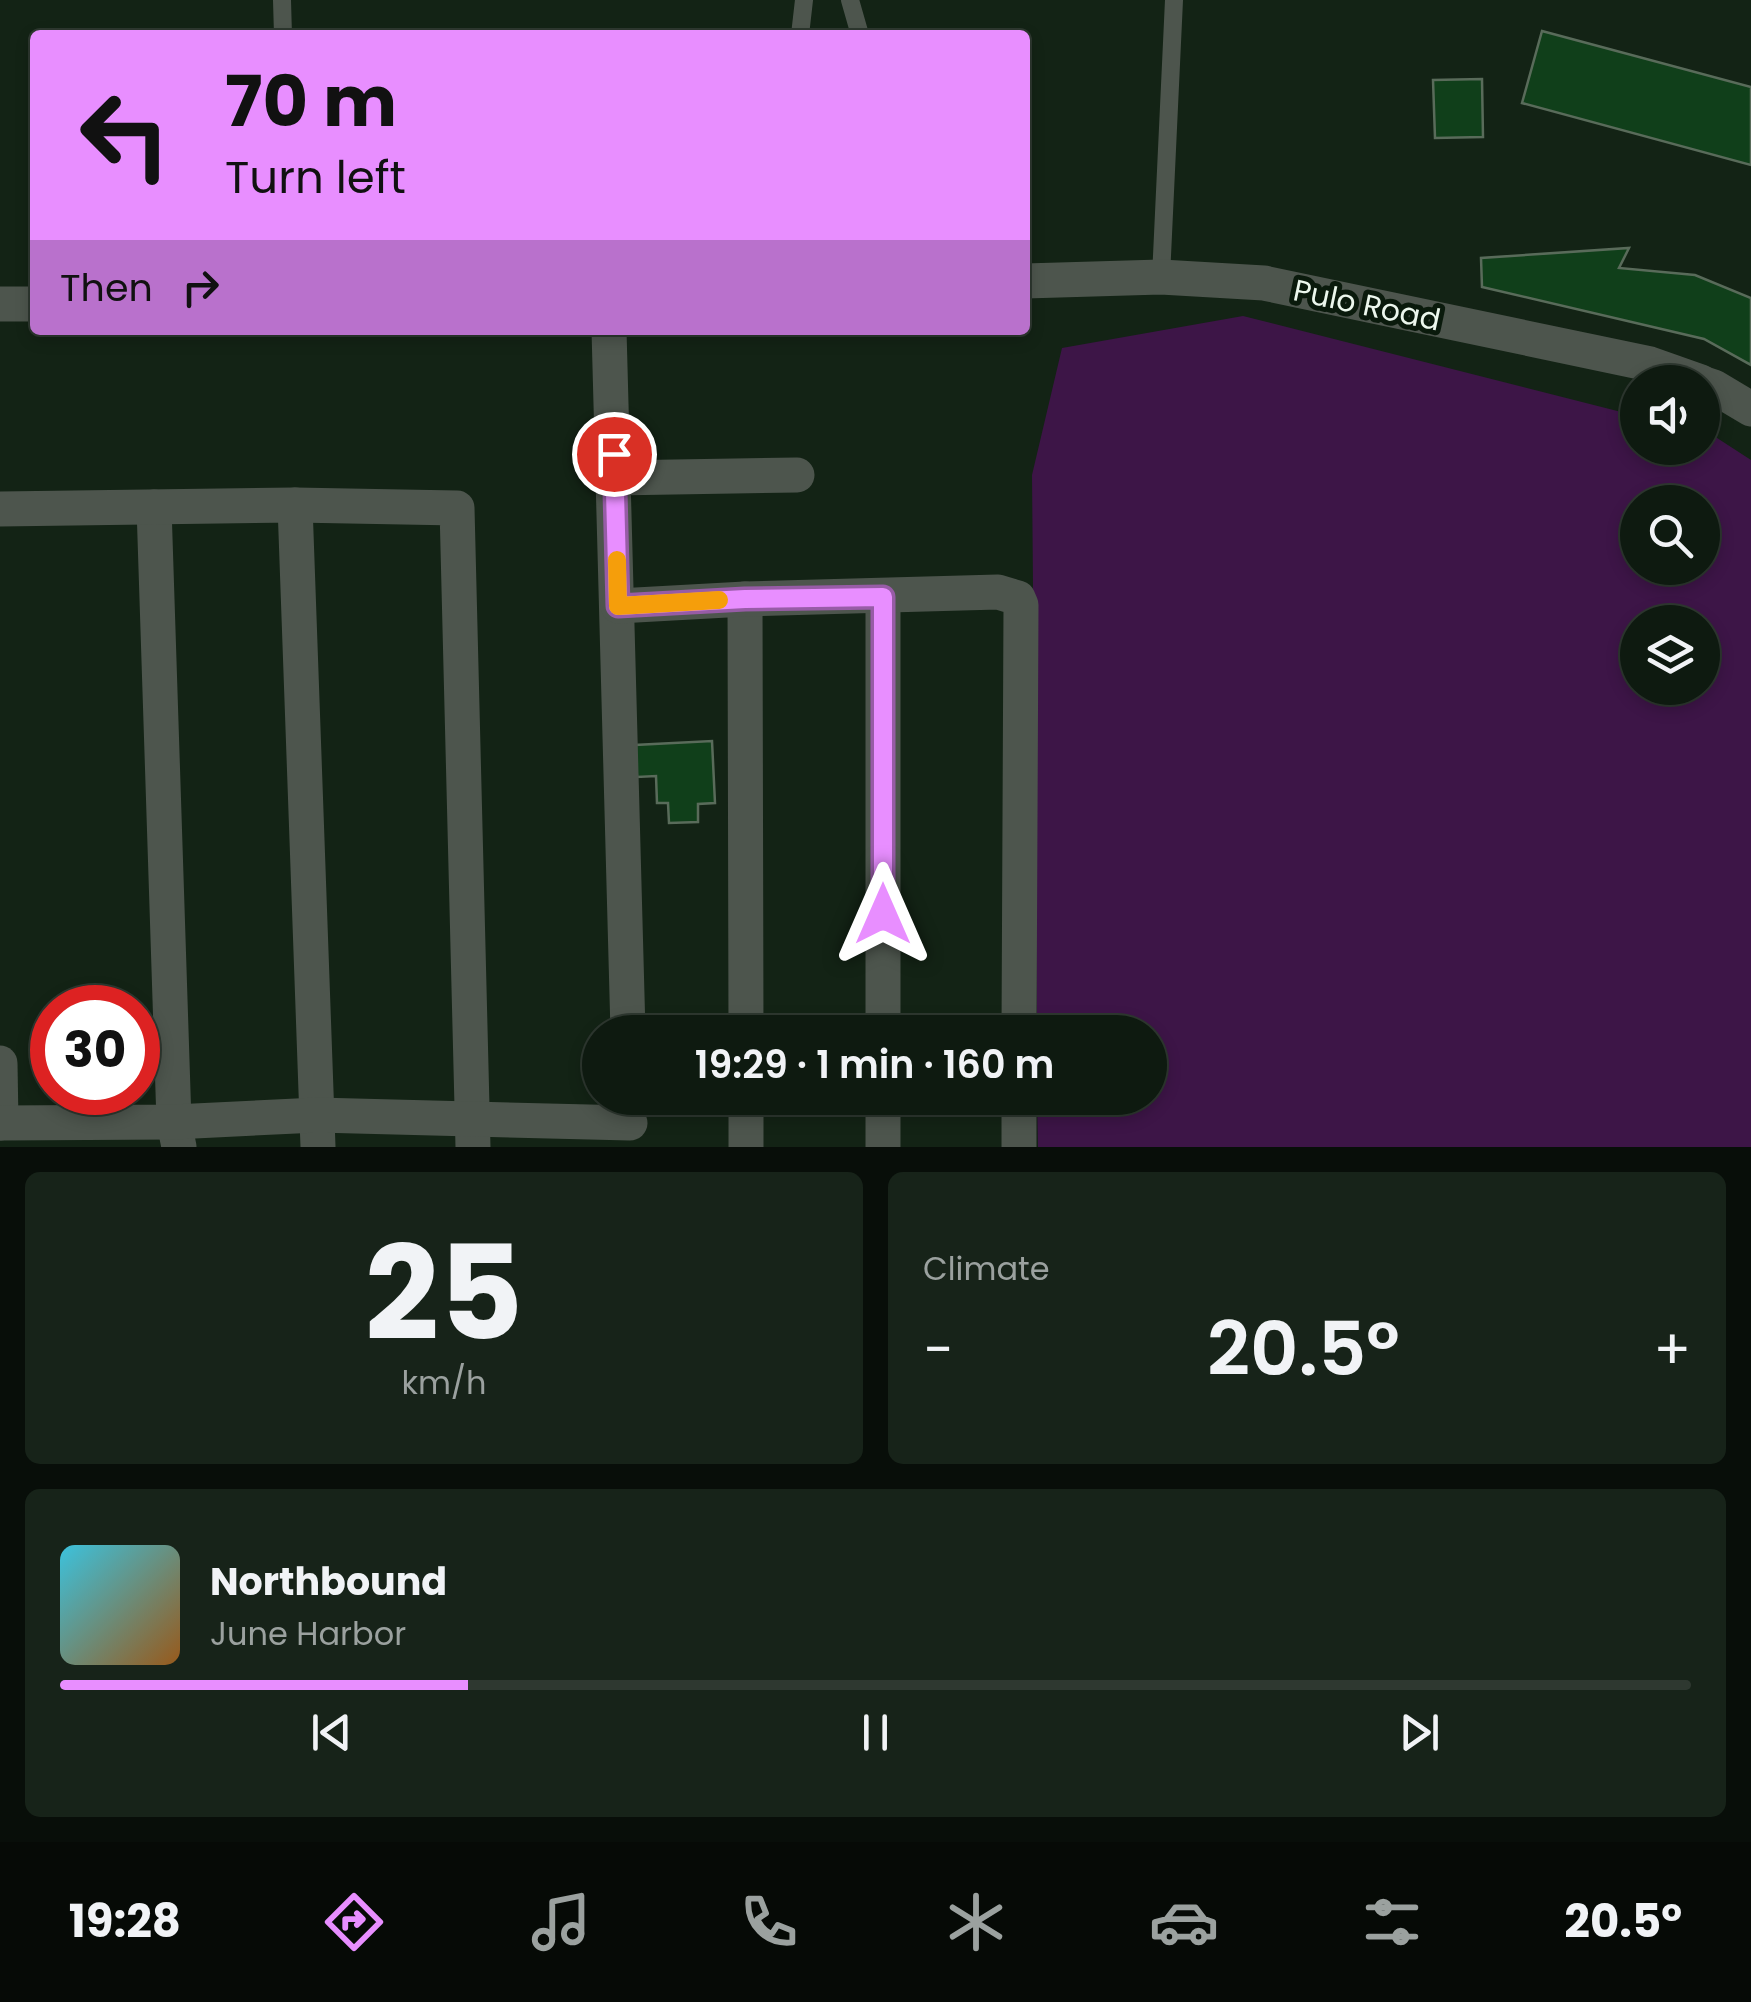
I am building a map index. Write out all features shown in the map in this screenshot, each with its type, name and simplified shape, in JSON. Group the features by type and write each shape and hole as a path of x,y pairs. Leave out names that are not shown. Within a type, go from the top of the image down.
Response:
{"street":[{"name":"Pulo Road","path":"1030,282 1161,278 1264,283 1653,365"},
{"path":"0,304 30,304"},
{"path":"609,335 628,1015"},
{"name":"Pulo Road","path":"1720,391 1751,409"},
{"path":"614,478 797,474"},
{"path":"296,505 317,1131"},
{"path":"0,509 296,505 457,508 473,1132"},
{"path":"154,507 176,1134"},
{"path":"618,606 998,592 1018,598 1019,1015"},
{"path":"883,597 883,1015"},
{"path":"745,599 746,1015"},
{"path":"0,1062 1,1123 176,1134 473,1132 629,1122"},
{"path":"746,1115 746,1147"},
{"path":"883,1115 883,1147"},
{"path":"1018,1147 1019,1115"}],"lane":[{"path":"282,0 283,30"},
{"path":"801,30 804,0"},
{"path":"850,0 859,30"},
{"path":"1161,278 1174,0"}],"shaded area":[{"path":"1243,316 1620,412 1620,465 1720,465 1720,440 1751,460 1751,1147 1038,1147 1037,1115 1167,1115 1167,1015 1037,1015 1032,475 1062,348"}],"building":[{"path":"1542,31 1751,87 1751,165 1522,103"},
{"path":"1482,79 1483,137 1435,138 1433,80"},
{"path":"1629,248 1619,268 1695,275 1751,298 1751,365 1704,339 1482,287 1481,258"},
{"path":"712,741 715,803 698,804 698,822 669,823 668,803 657,803 656,776 637,777 635,745"}],"slow traffic":[{"path":"617,560 618,606 719,600"}],"route":[{"path":"614,454 618,606 883,597 883,914"}]}
